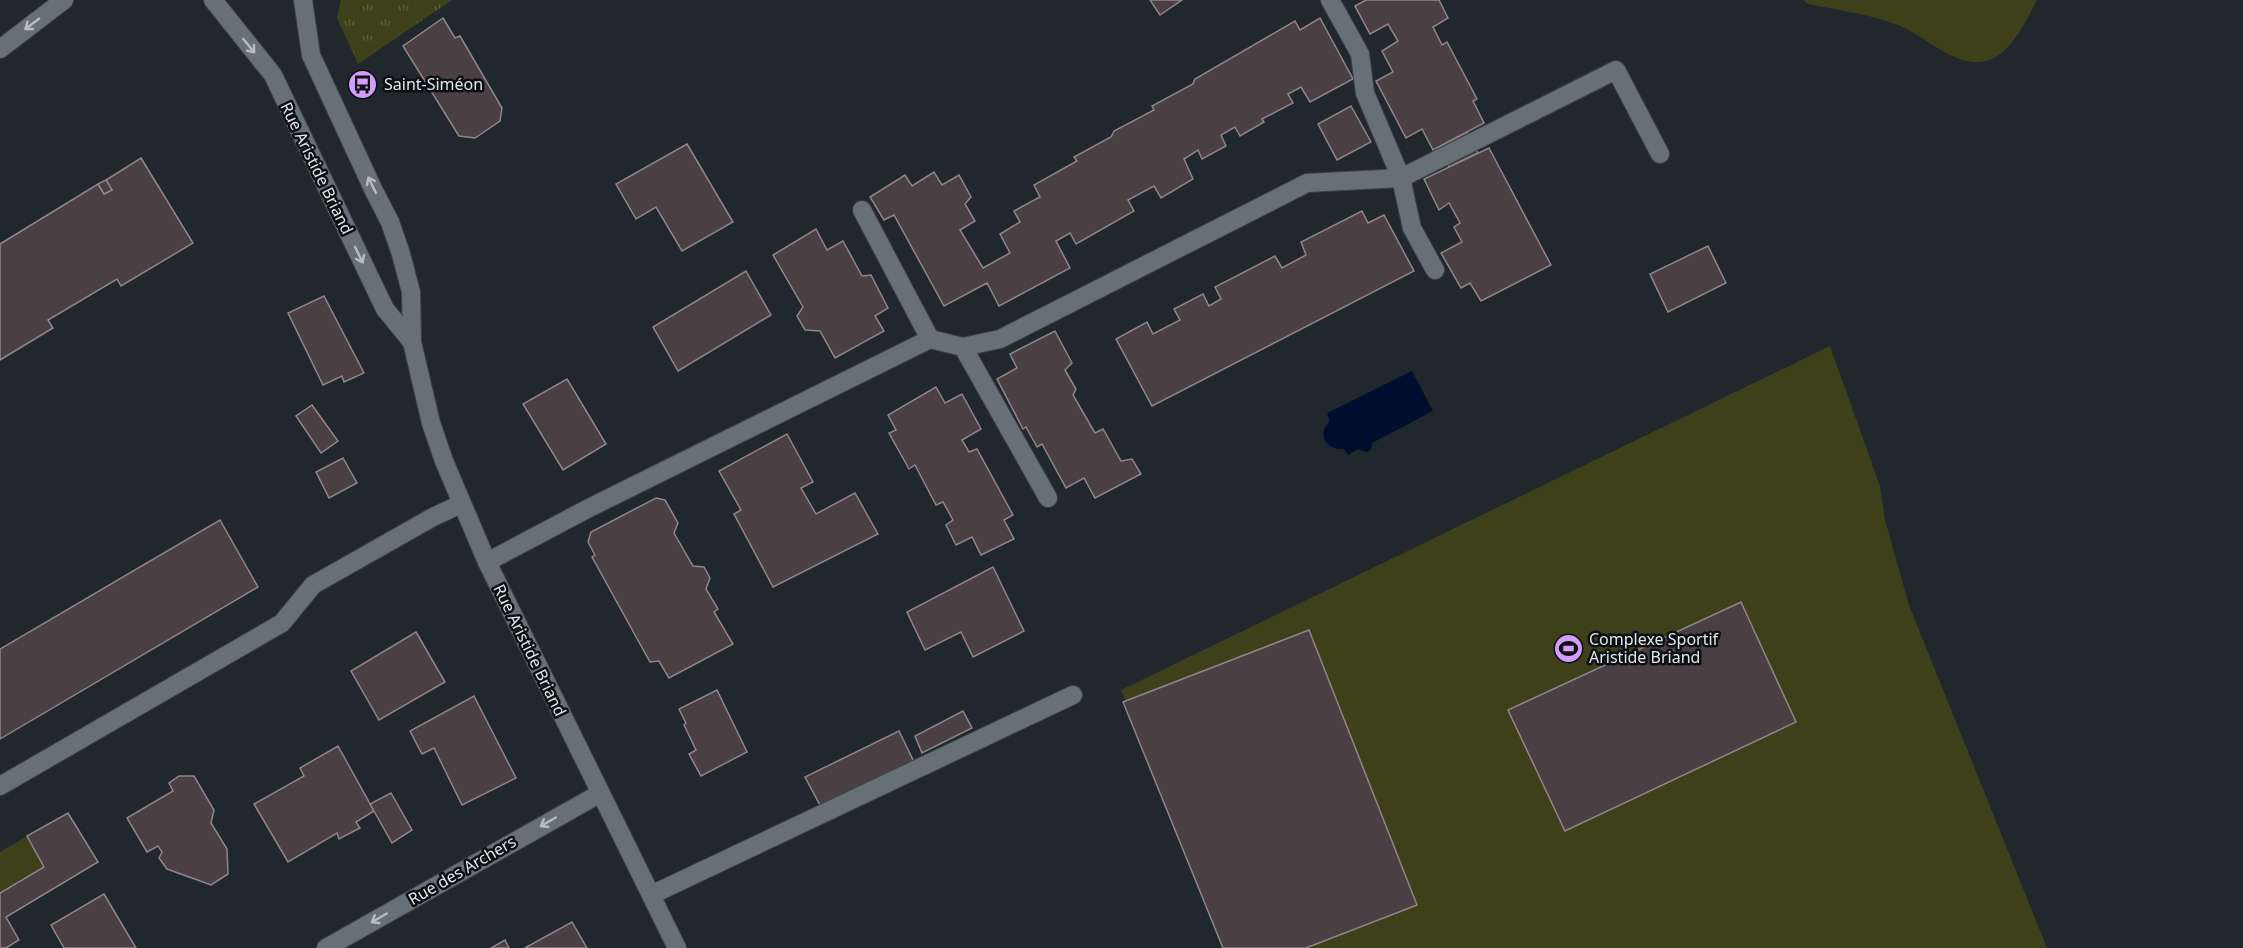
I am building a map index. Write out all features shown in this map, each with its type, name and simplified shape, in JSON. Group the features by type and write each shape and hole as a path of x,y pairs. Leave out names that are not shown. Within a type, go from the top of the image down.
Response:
{"main road":[{"path":"0,49 64,0"},
{"name":"Rue Aristide Briand","path":"213,0 273,75 385,309 412,342"},
{"name":"Rue Aristide Briand","path":"303,0 311,55 390,222 411,292 412,342 430,423 461,504 599,794 677,948"},
{"path":"1330,0 1360,54 1365,93 1401,178 1412,228 1435,270"},
{"path":"487,562 589,508 930,339 963,347 1000,339 1307,183 1401,178 1616,70 1660,154"},
{"path":"862,210 930,339"},
{"path":"963,347 1048,498"},
{"path":"0,786 282,623 313,585 433,517 461,504"},
{"path":"651,895 1073,695"},
{"name":"Rue des Archers","path":"326,948 599,794"}],"green space":[{"path":"341,0 452,0 358,64 337,18"},
{"path":"1803,0 2037,0 2014,40 1994,58 1981,62 1967,61 1950,55 1911,31 1887,21 1808,4"},
{"name":"Complexe Sportif Aristide Briand","path":"1830,346 1880,486 1885,520 1909,605 2047,948 1222,948 1121,690"},
{"path":"27,836 44,867 0,893 0,852"}],"water":[{"path":"1412,371 1433,411 1372,443 1371,450 1367,452 1358,449 1348,455 1344,449 1332,447 1325,441 1324,431 1330,421 1327,413"}],"building":[{"path":"1150,0 1182,0 1160,15"},
{"path":"1366,0 1439,0 1448,18 1433,27 1442,45 1447,42 1477,99 1473,101 1484,123 1433,150 1422,129 1406,138 1376,81 1393,72 1382,51 1398,41 1388,24 1370,34 1355,6"},
{"path":"443,18 455,38 460,36 502,108 500,121 475,138 459,136 403,46"},
{"path":"1320,18 1353,79 1310,102 1301,87 1288,94 1293,103 1262,119 1264,122 1240,136 1235,127 1221,135 1226,146 1202,159 1198,150 1184,159 1193,179 1161,198 1154,186 1128,200 1134,211 1076,244 1070,233 1056,241 1070,268 999,306 987,283 944,306 894,215 884,220 870,197 905,175 912,186 934,172 942,185 959,175 971,197 965,204 975,221 960,230 983,268 1010,253 1000,234 1020,222 1014,211 1040,197 1034,185 1077,161 1074,157 1111,137 1114,131 1154,110 1152,106 1193,84 1195,79 1295,21 1300,30"},
{"path":"1351,106 1371,142 1337,160 1318,124"},
{"path":"1467,132 1478,153 1449,167 1439,147"},
{"path":"687,144 733,222 682,251 656,207 636,219 616,184"},
{"path":"1489,148 1551,265 1481,301 1470,283 1461,288 1441,253 1462,242 1454,227 1460,223 1449,203 1439,210 1424,179"},
{"path":"141,158 193,243 121,286 117,279 48,320 53,328 0,360 0,244 98,184 104,194 112,190 106,180"},
{"path":"106,180 112,190 104,194 98,184"},
{"path":"1362,211 1368,223 1384,215 1414,271 1152,406 1116,339 1147,322 1153,334 1180,320 1174,309 1203,294 1209,306 1221,299 1215,287 1275,256 1282,268 1306,255 1301,242"},
{"path":"816,229 827,250 843,241 862,276 871,275 888,308 875,316 884,331 835,358 820,331 805,330 797,316 803,307 773,255"},
{"path":"1708,246 1726,283 1668,312 1650,274"},
{"path":"746,271 771,315 678,371 653,327"},
{"path":"324,296 364,373 344,382 342,376 323,385 288,313"},
{"path":"1055,331 1072,363 1065,370 1076,389 1073,395 1095,433 1103,429 1121,461 1132,459 1141,474 1095,498 1084,478 1066,488 1042,444 1037,447 1026,427 1023,429 997,379 1017,368 1010,354"},
{"path":"567,379 606,444 563,470 523,404"},
{"path":"936,387 945,403 962,394 981,429 962,440 969,452 977,449 1013,515 1004,520 1014,539 981,555 972,537 956,545 946,525 953,520 943,502 936,505 915,465 909,469 889,433 896,430 888,415"},
{"path":"312,405 338,441 321,453 296,416"},
{"path":"787,434 813,482 801,488 816,514 855,493 878,534 773,587 734,514 741,510 719,471"},
{"path":"343,458 357,483 329,498 316,472"},
{"path":"656,498 665,500 678,523 674,533 693,566 704,567 710,578 706,589 718,609 714,612 733,644 669,678 659,661 650,662 592,557 595,555 588,542 591,532"},
{"path":"220,520 258,587 0,739 0,649"},
{"path":"993,567 1024,631 973,657 961,632 925,650 907,612"},
{"path":"1741,602 1796,722 1565,831 1508,710"},
{"path":"1309,630 1417,905 1306,948 1223,948 1123,702"},
{"path":"416,632 445,682 379,720 351,671"},
{"path":"717,690 747,752 701,776 689,754 696,750 679,709"},
{"path":"474,696 516,778 462,805 434,748 422,754 410,731"},
{"path":"963,711 972,728 922,753 915,736"},
{"path":"899,731 914,762 821,807 805,777"},
{"path":"338,746 374,811 356,822 360,828 339,839 337,833 288,862 254,804 304,776 300,768"},
{"path":"179,776 194,776 214,810 211,823 227,849 228,874 211,885 167,869 159,858 162,852 158,846 147,852 127,818 173,791 169,783"},
{"path":"391,793 412,830 392,843 370,804"},
{"path":"68,813 98,862 6,917 19,940 6,948 0,948 0,893 44,867 27,836"},
{"path":"104,894 136,948 64,948 51,925"},
{"path":"572,922 587,948 525,948"},
{"path":"505,940 509,948 491,948"}],"place":[{"name":"Saint-Siméon","path":"363,84"},
{"name":"Complexe Sportif Aristide Briand","path":"1568,648"}]}
